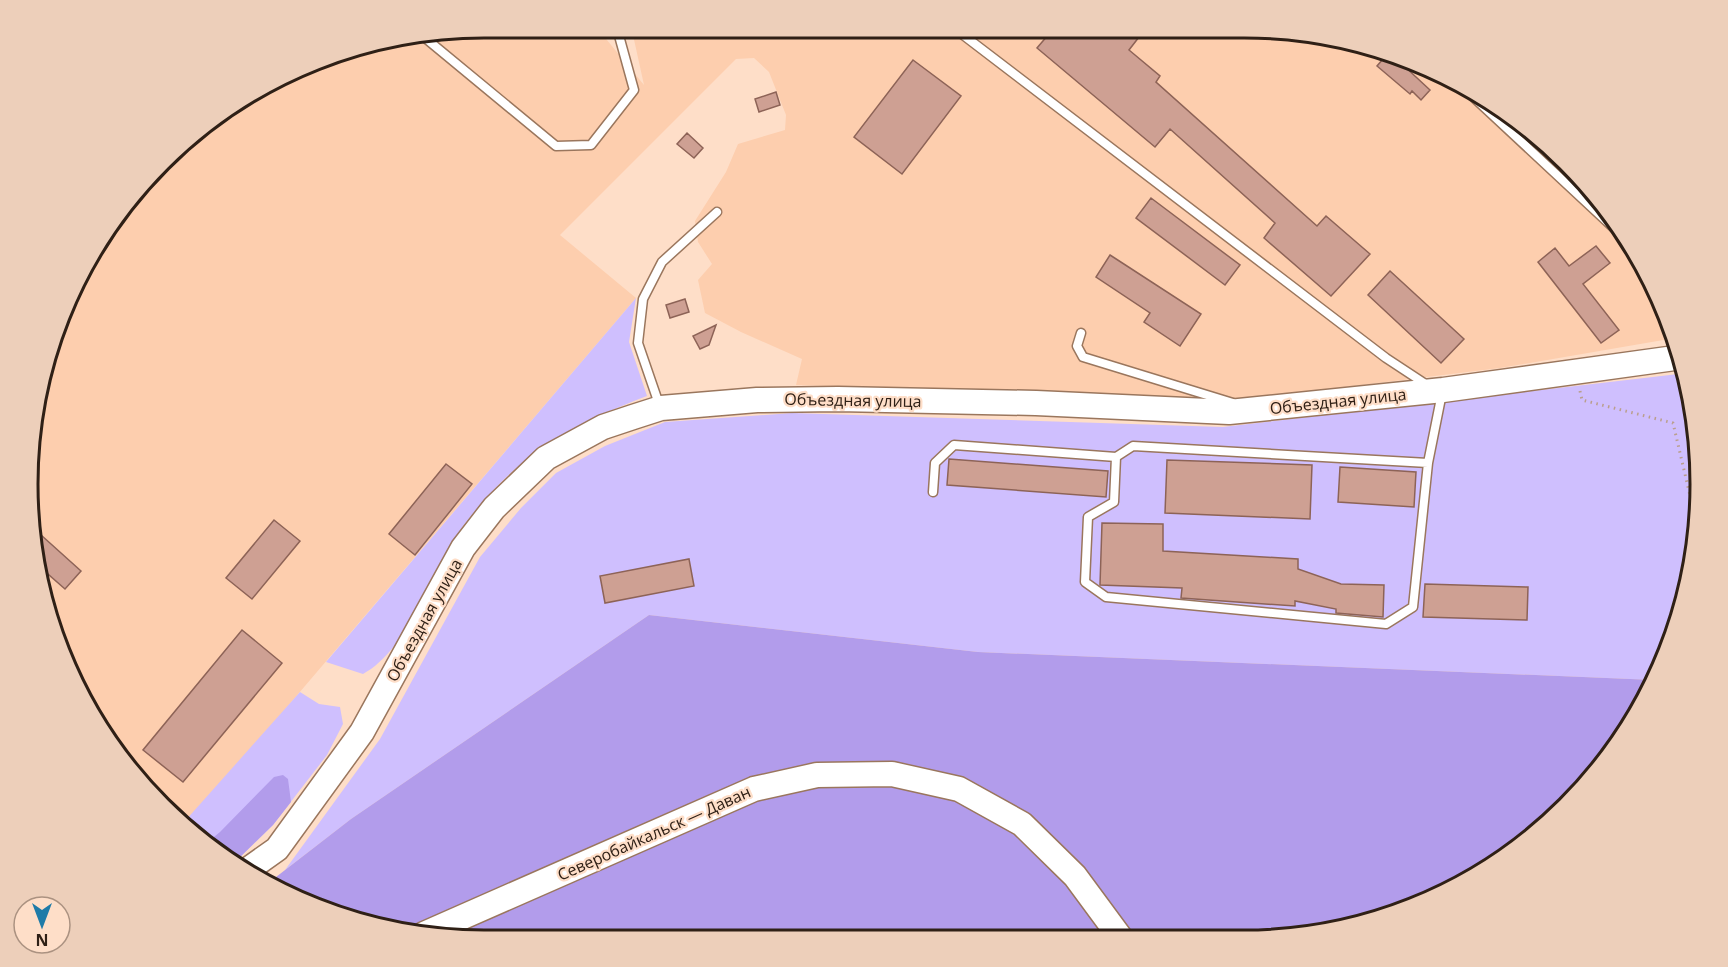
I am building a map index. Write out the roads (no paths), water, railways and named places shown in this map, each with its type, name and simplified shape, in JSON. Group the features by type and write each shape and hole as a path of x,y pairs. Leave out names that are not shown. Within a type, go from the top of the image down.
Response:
{"street":[{"name":"Объездная улица","path":"254,866 277,849 362,732 464,548 494,508 546,459 603,428 660,408 757,400 838,399 1036,403 1229,412 1439,390 1672,358"},
{"name":"Северобайкальск — Даван","path":"438,927 754,789 818,775 892,774 959,789 1022,824 1076,876 1115,930"}],"lane":[{"path":"428,41 556,146 591,145 634,90 620,38"},
{"path":"967,38 1386,358 1439,390 1428,463 1413,607 1386,624 1106,597 1085,582 1088,517 1114,502 1116,457"},
{"path":"1486,109 1600,216"},
{"path":"660,408 638,343 643,299 662,262 717,212"},
{"path":"1081,333 1077,346 1083,357 1253,410"},
{"path":"933,492 935,463 954,445 1116,457 1133,446 1428,463"}]}
